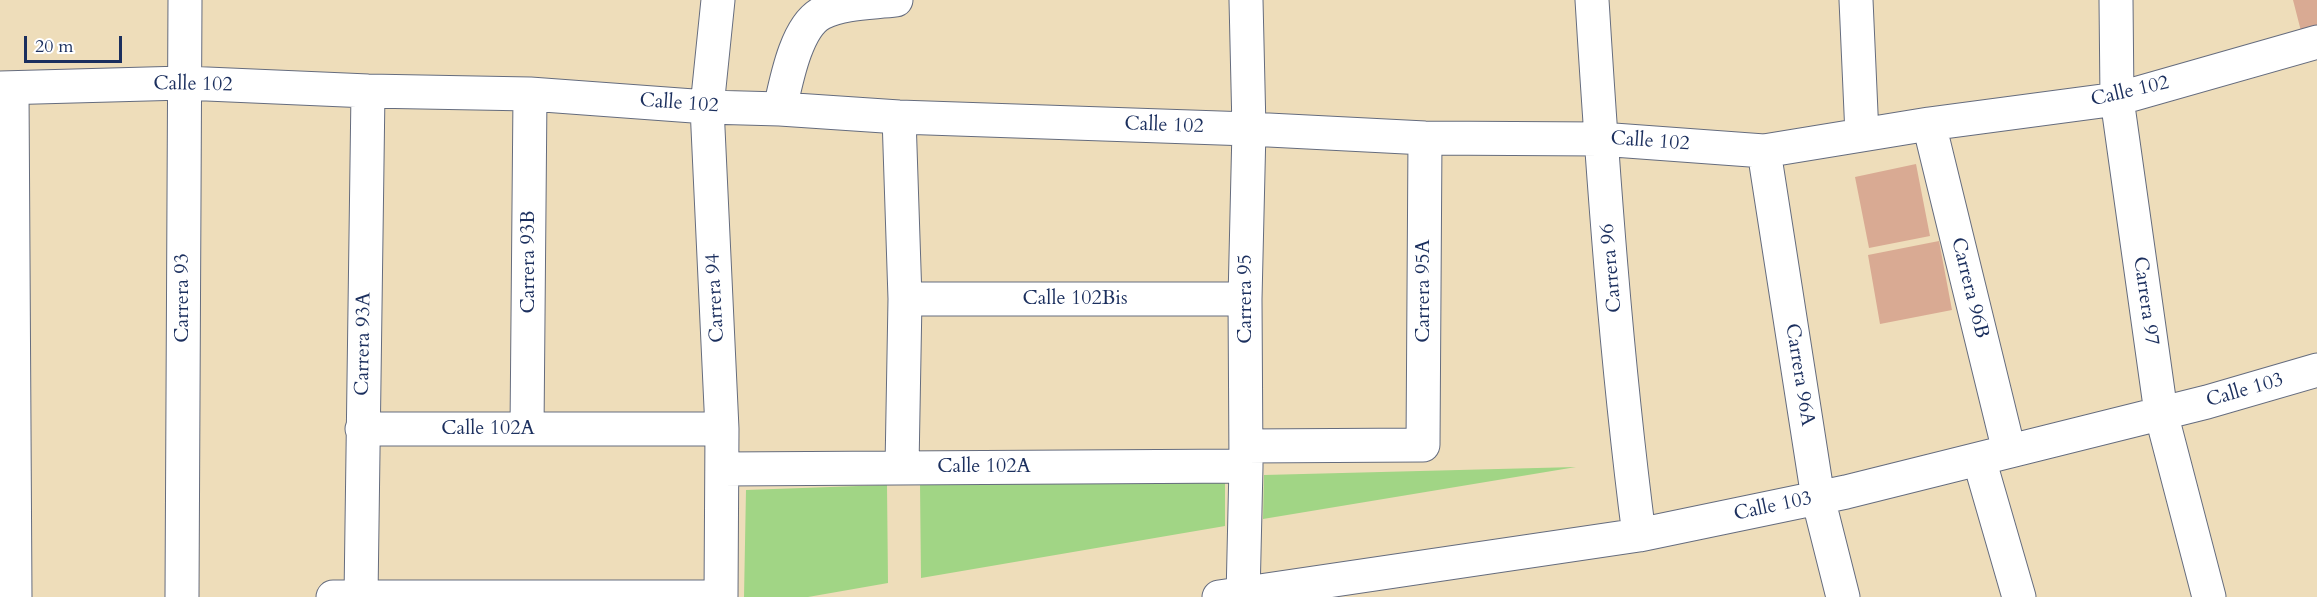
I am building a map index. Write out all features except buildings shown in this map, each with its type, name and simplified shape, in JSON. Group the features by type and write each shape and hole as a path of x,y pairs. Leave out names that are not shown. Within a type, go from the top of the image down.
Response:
{"street":[{"name":"Carrera 93","path":"182,597 185,0"},
{"name":"Carrera 94","path":"718,0 707,107 722,429 722,597"},
{"path":"780,109 804,29 816,17 839,7 896,0"},
{"name":"Carrera 95","path":"1235,596 1246,456 1245,300 1249,129 1246,0"},
{"name":"Carrera 96","path":"1592,0 1600,139 1628,444 1639,534"},
{"path":"1856,0 1862,135"},
{"name":"Carrera 97","path":"2116,0 2117,99 2161,413 2209,597"},
{"name":"Calle 102","path":"6,89 184,83 368,91 530,94 707,107 780,109 898,117 1249,129 1425,138 1600,139 1764,152 1929,124 2117,99 2317,42"},
{"path":"6,89 7,493 15,597"},
{"name":"Carrera 93A","path":"361,597 368,91"},
{"name":"Carrera 93B","path":"527,429 530,94"},
{"path":"898,117 905,299 902,467"},
{"name":"Carrera 96B","path":"1929,124 1994,455 2019,597"},
{"name":"Carrera 95A","path":"1423,445 1425,138"},
{"name":"Carrera 96A","path":"1764,152 1818,498 1843,597"},
{"name":"Calle 102Bis","path":"905,299 1245,300"},
{"name":"Calle 103","path":"1235,596 1639,534 1818,498 2161,413 2317,370"},
{"name":"Calle 102A","path":"362,429 722,429"},
{"name":"Calle 102A","path":"722,469 902,467 1246,456 1423,445"},
{"path":"333,597 722,597"}],"green space":[{"path":"1576,467 1263,519 1264,475"},
{"path":"1225,477 1225,526 921,578 920,484"},
{"path":"887,485 888,583 808,597 744,597 746,490"}]}
